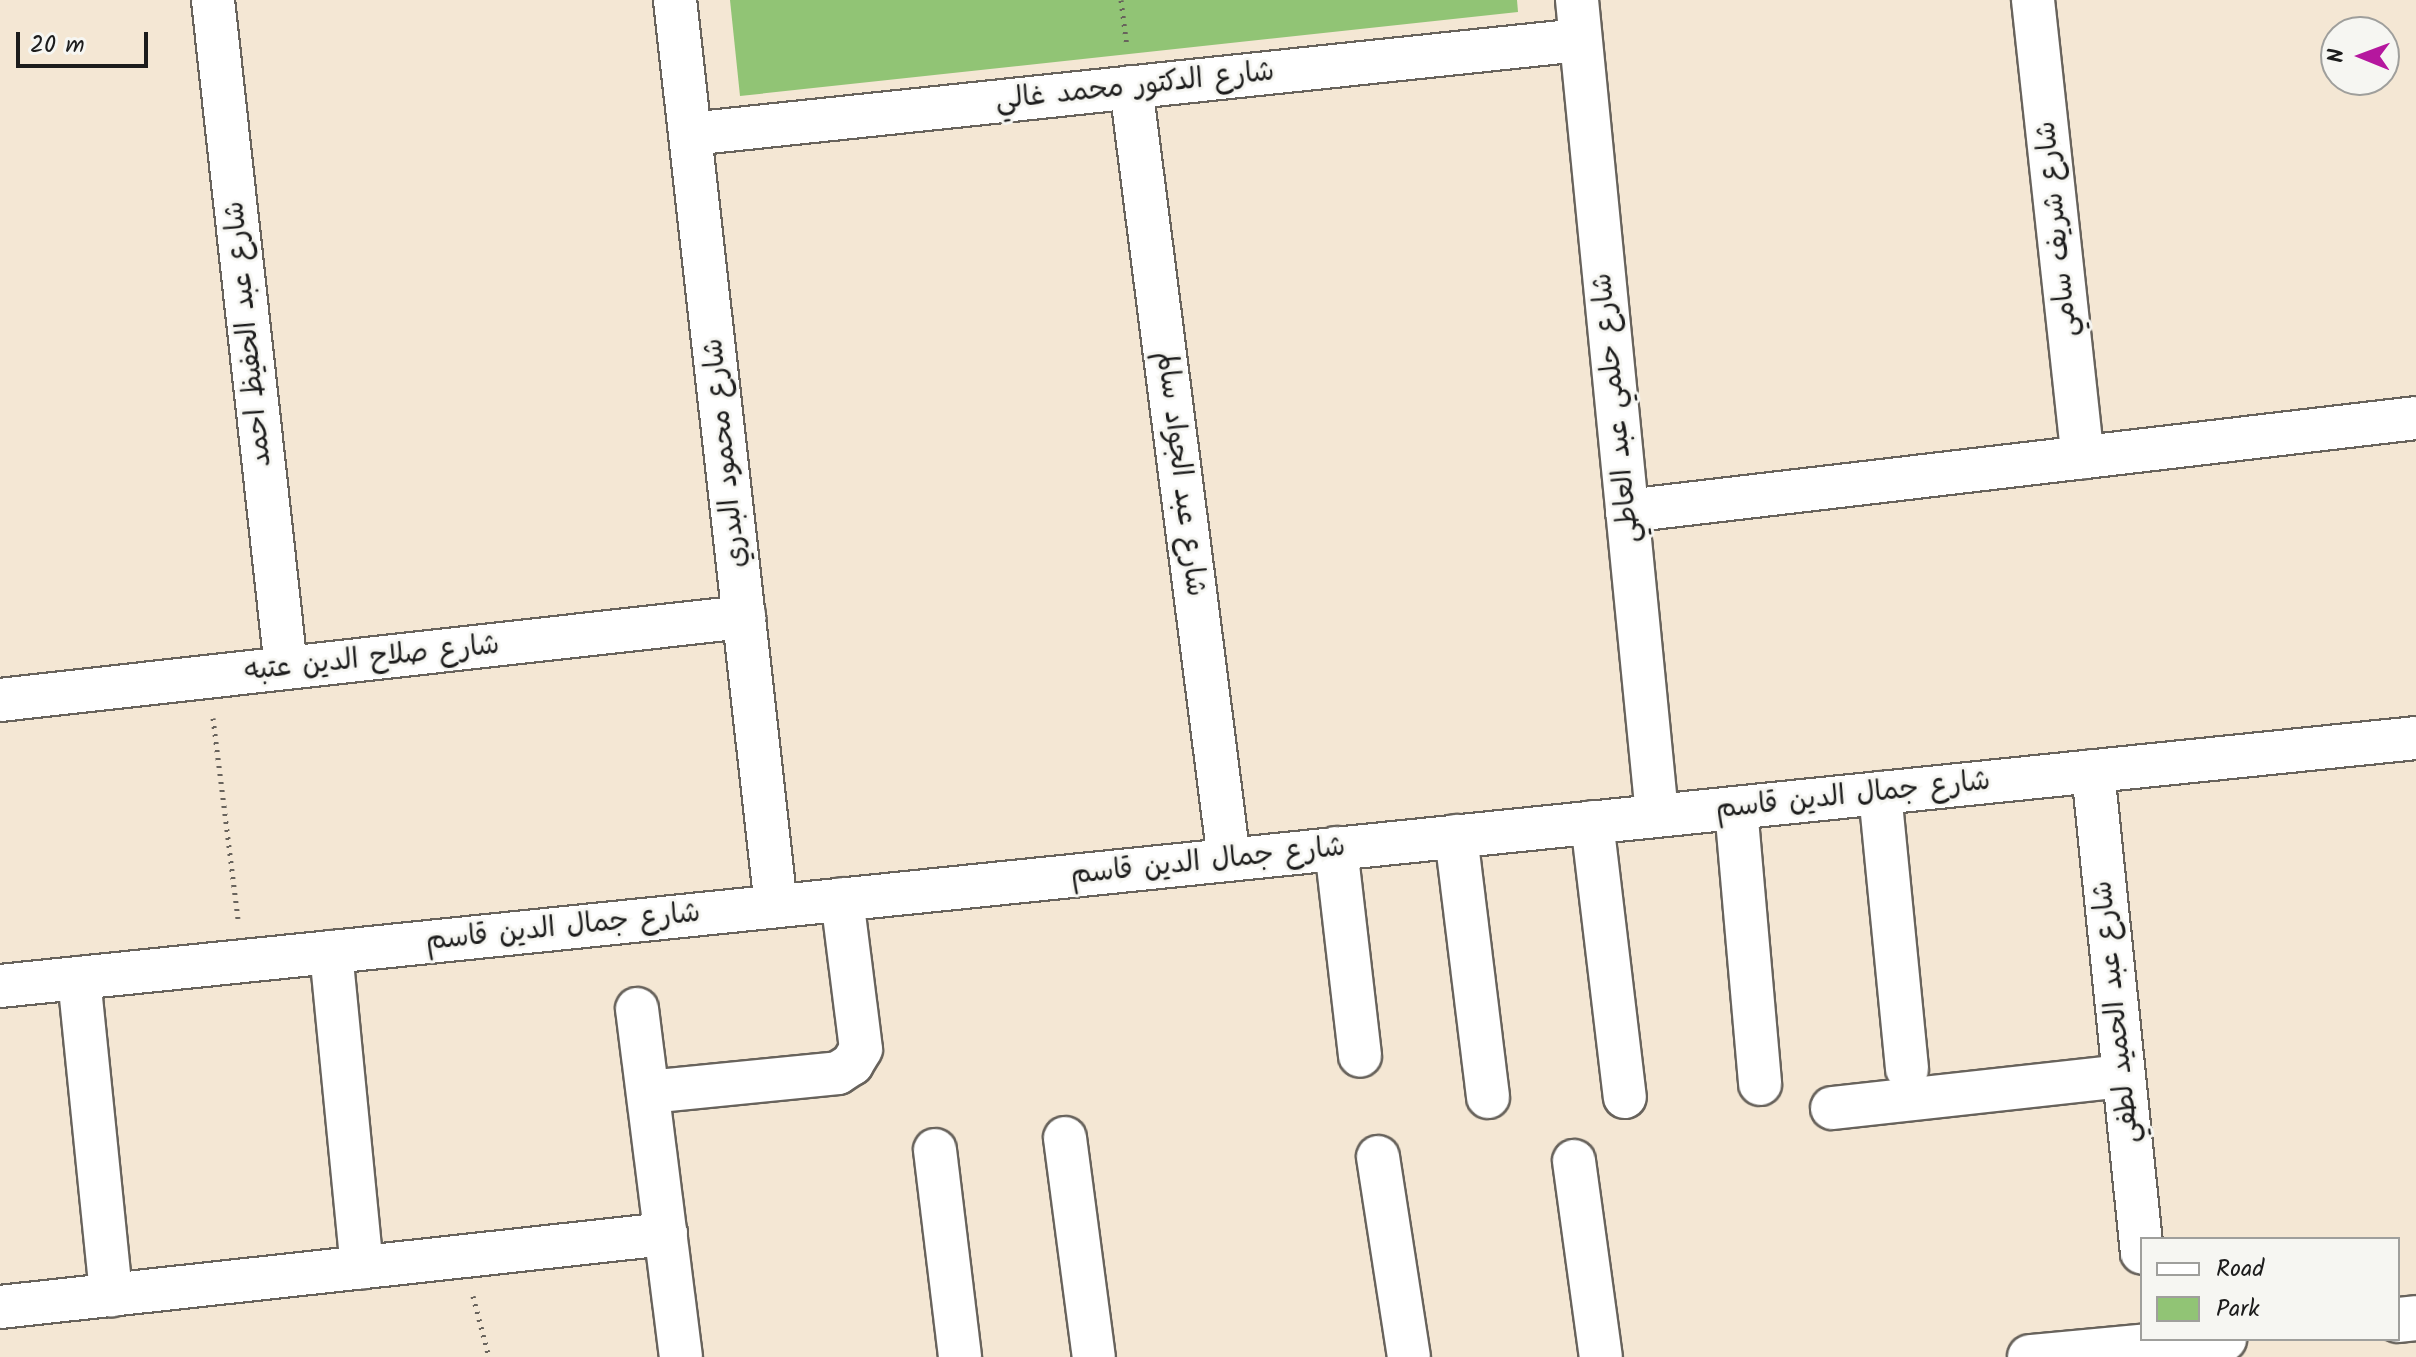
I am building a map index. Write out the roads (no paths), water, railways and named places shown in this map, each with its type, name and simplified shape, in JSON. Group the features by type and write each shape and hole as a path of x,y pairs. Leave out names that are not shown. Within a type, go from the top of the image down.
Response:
{"street":[{"name":"شارع عبد الحفيظ احمد","path":"213,0 286,668"},
{"name":"شارع محمود البدري","path":"675,0 776,906"},
{"name":"شارع شريف سامي","path":"2033,0 2083,457"},
{"name":"شارع الدكتور محمد غالي","path":"690,134 1131,87 1578,20"},
{"name":"شارع حلمي عبد العاطي","path":"1578,20 1657,815"},
{"name":"شارع عبد الجواد سالم","path":"1131,87 1229,860"},
{"path":"1627,511 2416,418"},
{"name":"شارع صلاح الدين عتبه","path":"0,700 744,617"},
{"name":"شارع جمال الدين قاسم","path":"0,986 2416,738"},
{"name":"شارع عبد الحميد لطفي","path":"2093,771 2140,1237"},
{"path":"1880,793 1907,1069"},
{"path":"1736,808 1760,1084"},
{"path":"1592,822 1625,1097"},
{"path":"1456,836 1488,1097"},
{"path":"1336,848 1360,1056"},
{"path":"648,1092 838,1073 852,1064 861,1049 842,899"},
{"path":"331,952 362,1267"},
{"path":"79,978 111,1295"},
{"path":"637,1009 681,1357"},
{"path":"1832,1108 2123,1076"},
{"path":"1065,1138 1094,1357"},
{"path":"935,1150 960,1357"},
{"path":"1378,1157 1409,1357"},
{"path":"1574,1161 1601,1357"},
{"path":"0,1307 666,1234"},
{"path":"2030,1357 2188,1341"}]}
